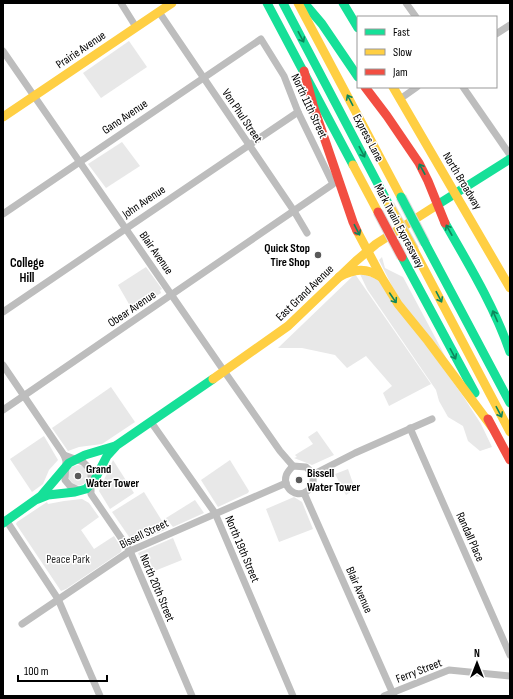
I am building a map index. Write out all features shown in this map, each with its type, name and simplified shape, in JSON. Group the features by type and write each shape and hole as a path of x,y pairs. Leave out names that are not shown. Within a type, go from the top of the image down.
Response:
{"main road":[{"name":"Prairie Avenue","path":"3,117 172,3"},
{"name":"Mark Twain Expressway","path":"267,3 510,460"},
{"name":"Express Lane","path":"282,3 510,432"},
{"name":"Mark Twain Expressway","path":"298,3 510,403"},
{"path":"305,3 322,24 357,76"},
{"path":"345,4 357,26"},
{"path":"304,71 312,105 348,208 382,278 398,304 428,341 492,427"},
{"path":"366,88 387,116 428,181 443,219 488,299 503,332 510,352"},
{"name":"North Broadway","path":"393,88 509,283"},
{"name":"East Grand Avenue","path":"5,521 38,499 65,466 75,459 117,445 224,372 286,328 339,277 384,239 510,159"},
{"path":"339,277 354,270 362,269 370,270 382,278"},
{"name":"East Grand Avenue","path":"38,499 48,495 91,490 107,456 117,445"}],"street":[{"path":"121,3 136,27"},
{"path":"406,3 415,16"},
{"name":"Von Phul Street","path":"159,12 307,233"},
{"path":"497,33 510,25"},
{"name":"Gano Avenue","path":"3,214 261,39"},
{"name":"North 11th Street","path":"261,39 284,76 298,112 333,184"},
{"name":"Blair Avenue","path":"3,51 280,451 293,466 306,468 312,475"},
{"path":"400,99 416,88"},
{"path":"464,88 510,155"},
{"name":"John Avenue","path":"3,312 298,112"},
{"name":"Obear Avenue","path":"3,410 172,296 333,184"},
{"path":"3,365 64,455 65,480 70,486 81,491"},
{"path":"293,466 286,474 286,483 289,490 292,492 300,494 304,493 310,489 312,485 312,475 432,419"},
{"name":"North 19th Street","path":"151,422 215,514 293,696"},
{"name":"Randall Place","path":"410,428 510,655"},
{"name":"North 20th Street","path":"64,455 83,462 89,468 91,473 91,490 130,551 192,696"},
{"name":"Bissell Street","path":"22,624 130,551 286,483"},
{"name":"Blair Avenue","path":"304,493 393,694"},
{"path":"5,521 58,599 100,696"},
{"name":"Ferry Street","path":"384,696 393,694 449,670 510,676"}],"green space":[{"path":"129,41 147,67 101,98 83,73"},
{"path":"122,142 140,166 106,188 88,164"},
{"path":"382,257 385,268 403,277 453,371 399,300 379,260"},
{"path":"146,267 162,289 160,290 161,293 133,311 118,285"},
{"path":"359,272 379,280 463,396 481,424 492,447 480,451 468,441 463,426 448,417 439,401 436,390 367,289"},
{"path":"355,274 431,384 389,406 383,393 392,386 366,356 347,368 335,355 302,348 278,348"},
{"path":"111,387 135,422 102,444 79,447 68,451 52,428"},
{"path":"317,431 334,455 312,465 294,458 297,457 295,455 313,444 308,437"},
{"path":"44,436 58,460 49,470 43,484 32,492 10,459"},
{"path":"113,460 134,493 110,509 99,491"},
{"path":"230,460 249,491 248,493 218,507 201,480"},
{"path":"78,465 85,468 88,472 87,479 83,484 79,485 70,481 68,476 68,472 71,468"},
{"path":"348,469 355,489 346,495 335,474"},
{"path":"144,492 167,529 134,544 112,512"},
{"path":"294,497 302,502 313,529 279,542 266,509"},
{"name":"Peace Park","path":"82,499 89,503 99,517 81,530 94,549 114,536 122,549 121,552 61,591 16,524 47,502 48,504"},
{"path":"195,500 204,513 173,527 166,518"},
{"path":"173,538 182,560 147,574 138,553"}],"traffic: fast":[{"path":"267,3 353,165"},
{"path":"283,3 389,205"},
{"path":"343,3 357,26"},
{"path":"305,4 322,24 357,76"},
{"path":"437,205 510,159"},
{"path":"401,197 425,243"},
{"path":"445,223 489,302 510,352"},
{"path":"425,243 510,403"},
{"path":"402,257 475,393"},
{"path":"38,499 48,495 75,492 86,489 94,481 107,456 117,445 213,379"},
{"path":"3,523 41,496 69,463 85,455 115,446"}],"traffic: slow":[{"path":"3,117 172,3"},
{"path":"298,3 401,197"},
{"path":"394,88 510,288"},
{"path":"353,165 378,212"},
{"path":"389,205 414,250"},
{"path":"213,379 288,326 376,244 437,205"},
{"path":"357,231 382,278 398,304 428,341 492,427"},
{"path":"414,250 510,432"},
{"path":"339,277 350,272 360,270 365,270 381,277"}],"traffic: jam":[{"path":"304,71 313,105 357,231"},
{"path":"366,88 419,163 445,223"},
{"path":"378,212 402,257"},
{"path":"488,419 510,460"}],"place":[{"name":"Quick Stop Tire Shop","path":"318,255"},
{"name":"Grand Water Tower","path":"78,476"},
{"name":"Bissell Water Tower","path":"299,480"}],"district":[{"name":"College Hill","path":"27,270"}]}
